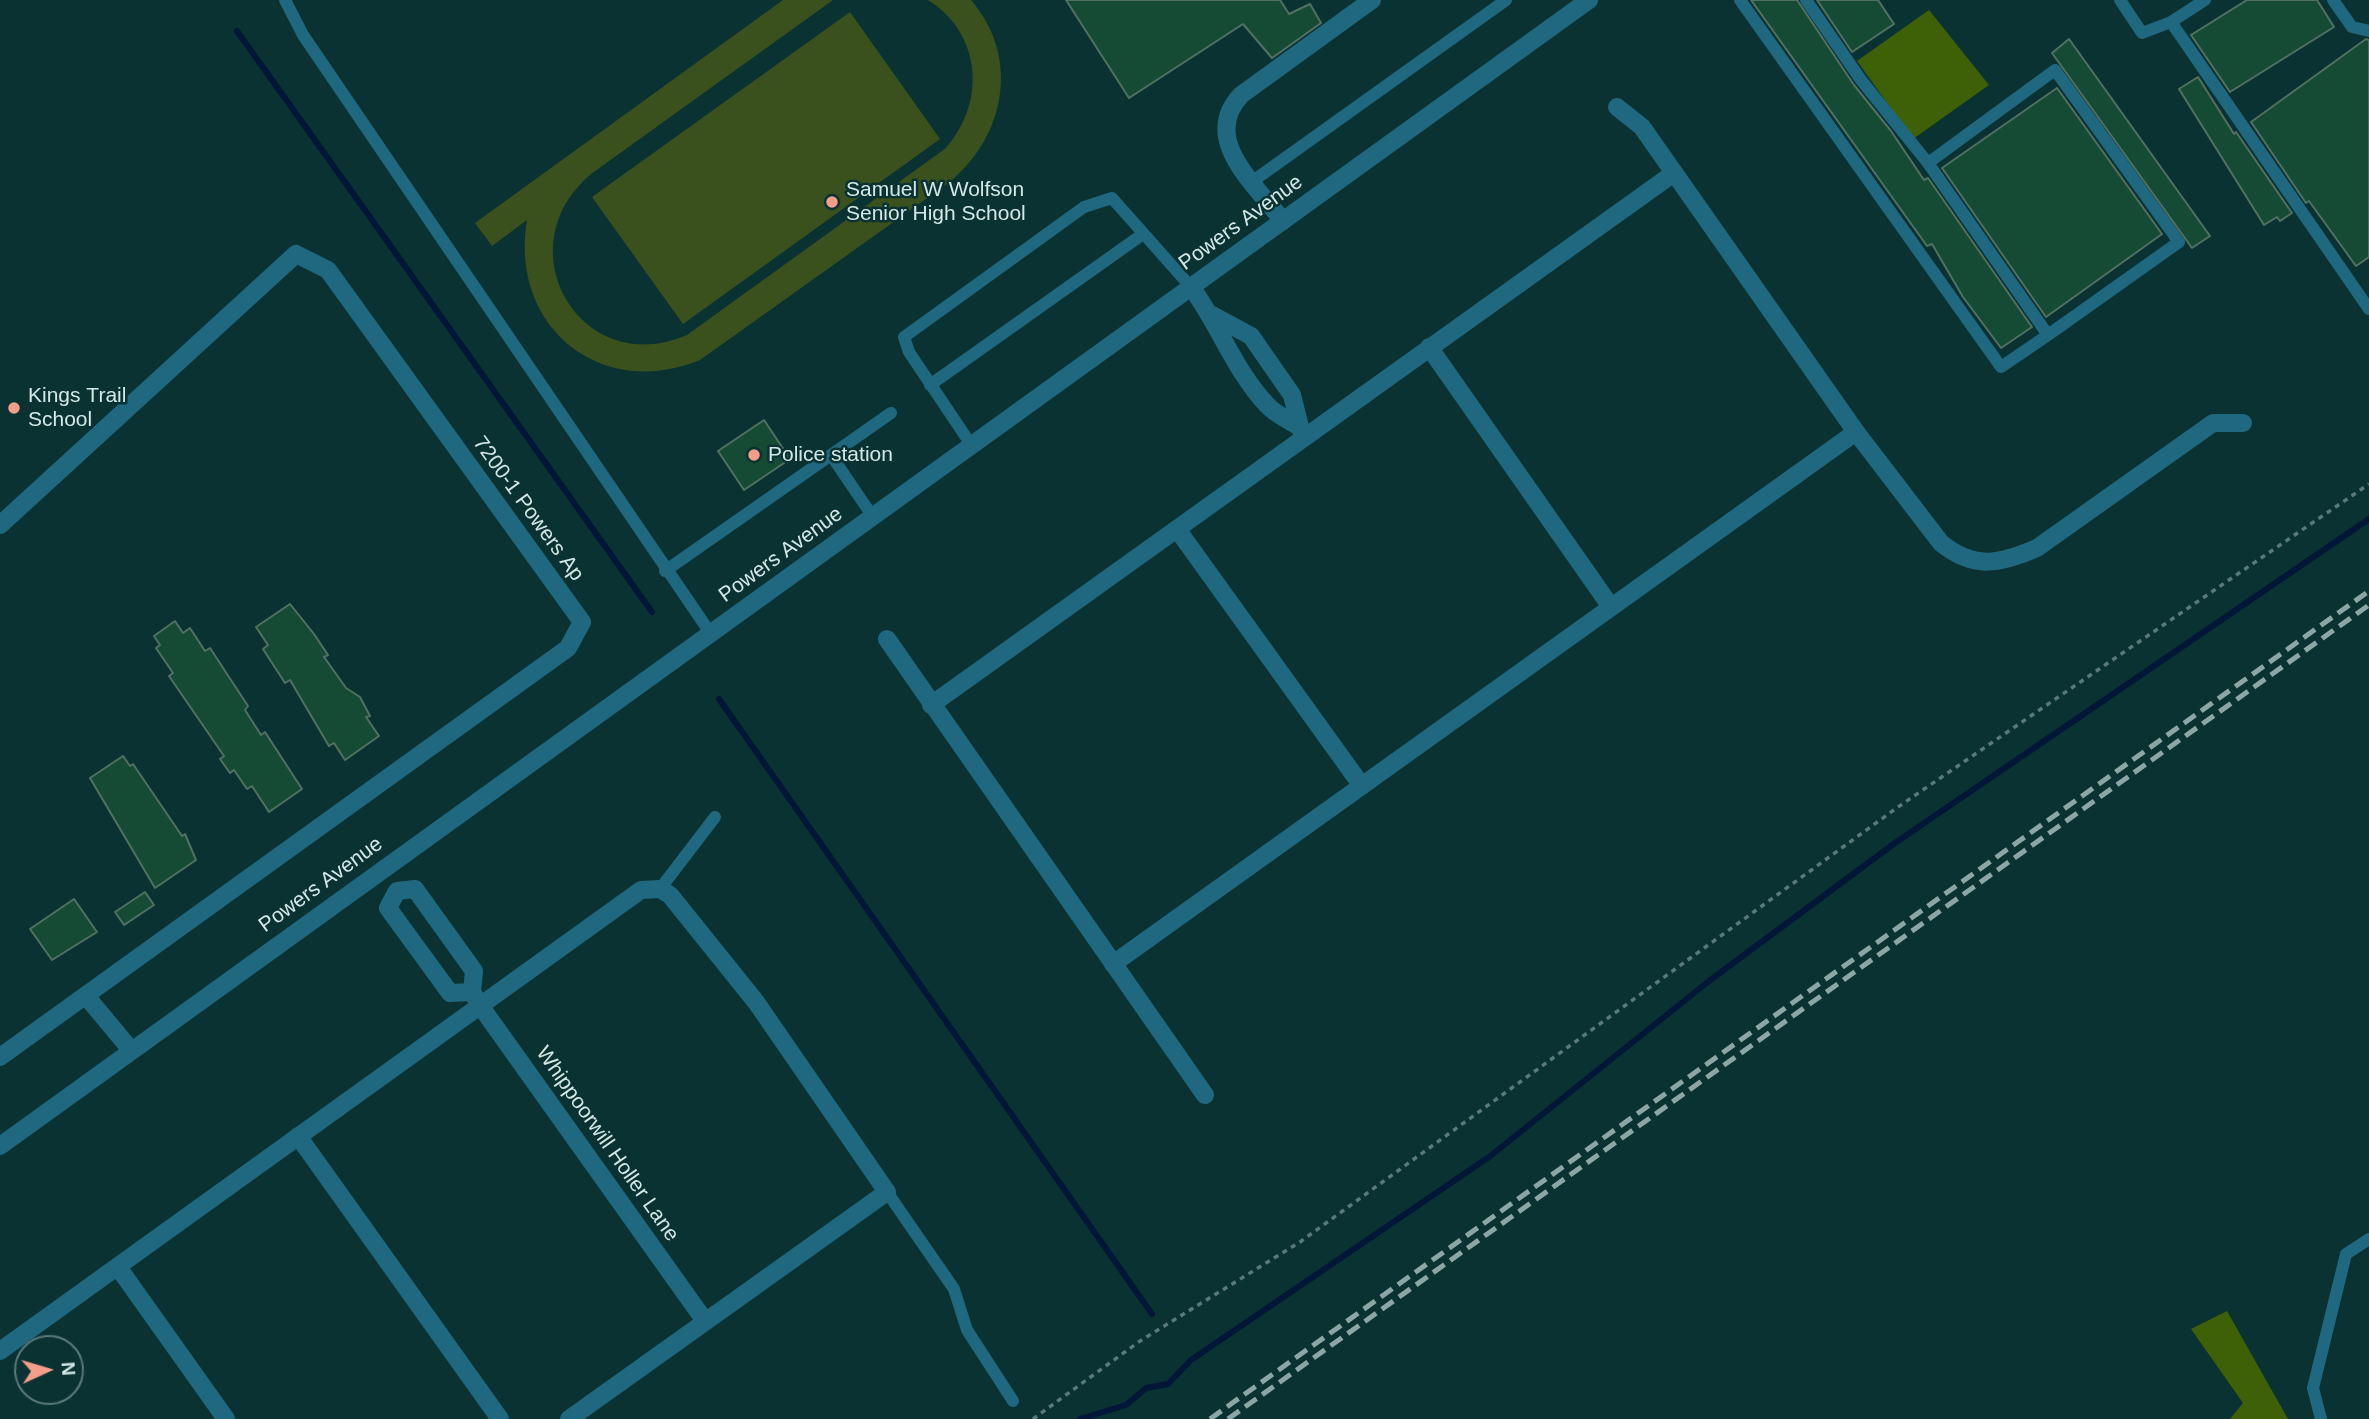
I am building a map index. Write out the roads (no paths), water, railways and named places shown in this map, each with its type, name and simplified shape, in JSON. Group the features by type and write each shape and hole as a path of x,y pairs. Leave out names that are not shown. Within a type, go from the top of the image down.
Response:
{"street":[{"path":"1283,221 1230,152 1224,123 1229,108 1241,95 1372,0"},
{"name":"Powers Avenue","path":"0,1146 1589,0"},
{"path":"1617,107 1642,127 1856,432 1941,543 1959,557 1988,562 2015,558 2037,548 2213,423 2243,423"},
{"path":"931,705 1177,529 1302,431 1429,347 1674,173"},
{"name":"7200-1 Powers Ap","path":"0,525 296,254 328,270 582,622 568,648 0,1057"},
{"path":"1191,287 1212,315 1227,349 1268,406 1302,431"},
{"path":"1212,315 1251,336 1292,395 1302,431"},
{"path":"1429,347 1611,607"},
{"path":"1113,964 1856,432"},
{"path":"1177,529 1362,786"},
{"path":"887,639 1205,1095"},
{"path":"382,870 397,891 388,908 450,993 476,998"},
{"name":"Whippoorwill Holler Lane","path":"397,891 415,889 474,971 476,998 705,1321"},
{"path":"0,1351 298,1136 476,998 641,890 660,889 670,895 756,1003 887,1192 569,1419"},
{"path":"86,996 131,1050"},
{"path":"298,1136 500,1419"},
{"path":"118,1267 226,1419"}],"lane":[{"path":"285,0 303,35 665,571 711,634"},
{"path":"1252,181 1506,0"},
{"path":"1740,0 2001,368 2179,242 2055,70 1928,163"},
{"path":"1806,0 1861,80 1928,163 2048,335"},
{"path":"2120,0 2142,33 2171,22 2205,0"},
{"path":"2333,0 2351,26 2369,31"},
{"path":"2171,22 2369,309"},
{"path":"972,446 908,352 904,337 1084,207 1112,198 1191,287"},
{"path":"930,386 1143,234"},
{"path":"665,571 891,413"},
{"path":"831,455 873,517"},
{"path":"660,889 715,817"},
{"path":"887,1192 954,1289 967,1330 1013,1401"},
{"path":"2321,1419 2313,1388 2346,1254 2369,1239"}],"waterway":[{"path":"237,31 652,612"},
{"path":"1080,1419 1126,1405 1146,1388 1168,1384 1191,1360 1489,1157 1709,981 1895,843 2369,519"},
{"path":"719,699 1152,1314"}],"railway":[{"path":"1210,1419 2369,591"},
{"path":"1228,1419 2369,605"}],"place":[{"name":"Samuel W Wolfson Senior High School","path":"832,202"},
{"name":"Kings Trail School","path":"14,408"},
{"name":"Police station","path":"754,455"}]}
